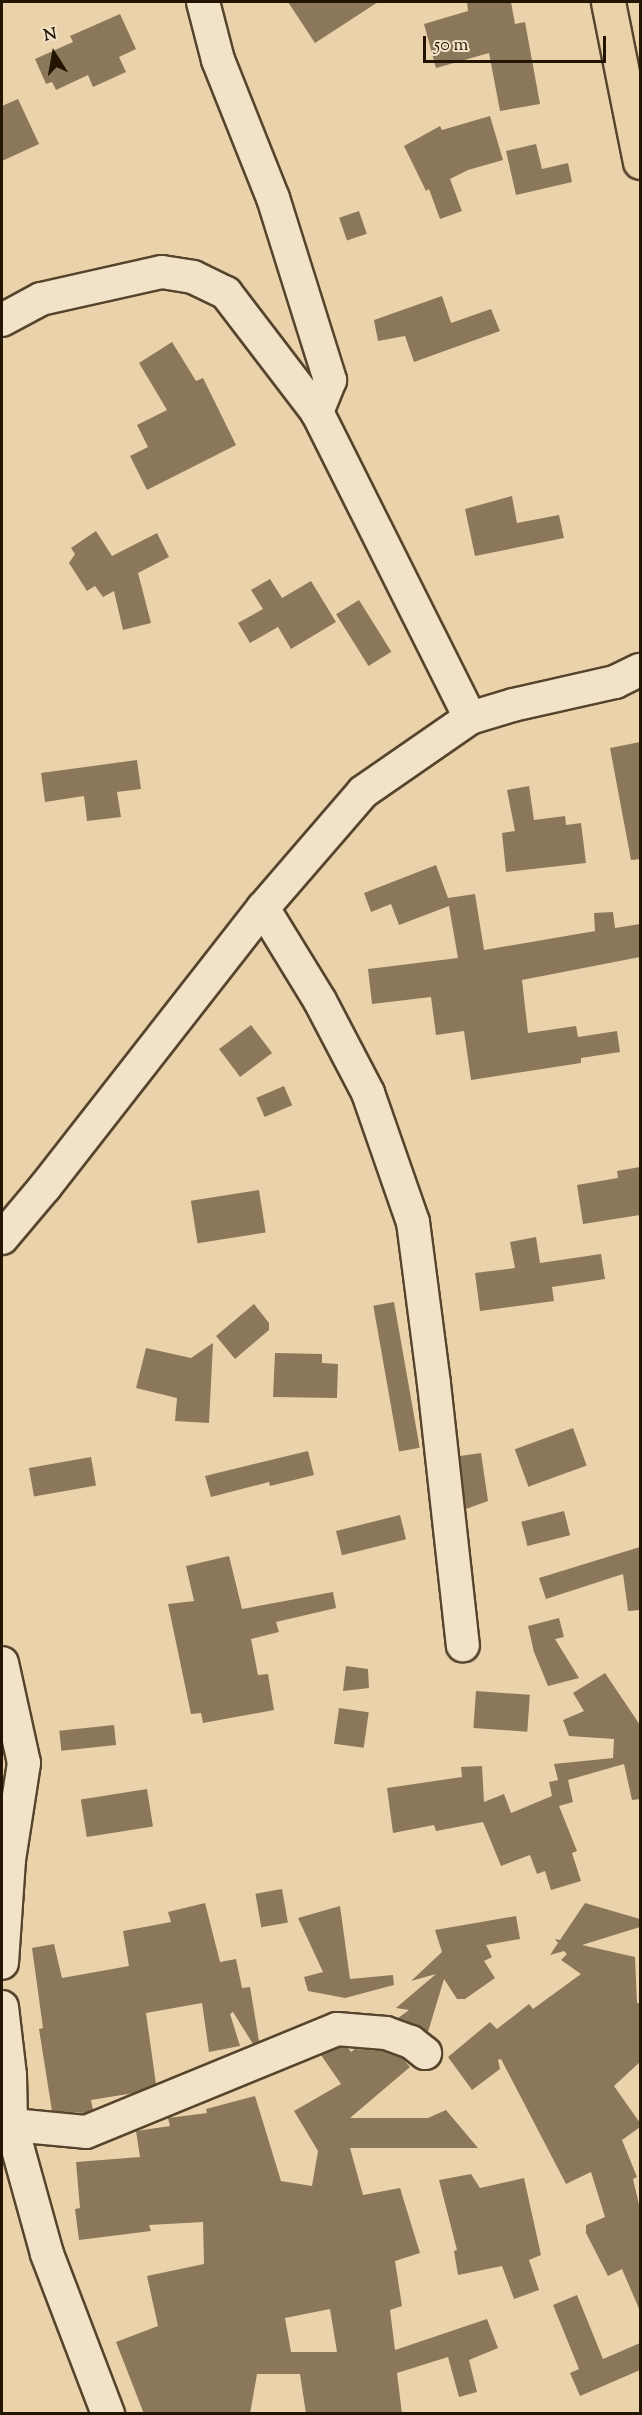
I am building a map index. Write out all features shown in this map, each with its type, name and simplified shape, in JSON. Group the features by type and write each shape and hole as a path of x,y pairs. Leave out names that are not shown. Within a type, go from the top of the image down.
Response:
{"main road":[{"path":"608,2 640,162"}],"street":[{"path":"203,2 218,60 273,198 330,380 317,412"},
{"path":"2,320 41,299 162,273 193,277 226,293 317,412 470,718"},
{"path":"2,1238 45,1187 263,908 363,792 470,718 513,705 632,679"},
{"path":"263,908 320,1001 368,1093 413,1222 434,1384 463,1645"},
{"path":"2,1663 24,1764 9,1860 2,1963"},
{"path":"2,2007 10,2075 6,2124 47,2254 108,2414"},
{"path":"6,2124 86,2132 337,2029 386,2033 411,2042 424,2053"}],"building":[{"path":"288,2 378,2 315,43"},
{"path":"467,2 511,2 515,24 525,22 540,104 500,111 489,53 436,68 424,24 468,11"},
{"path":"120,14 136,49 119,57 126,72 93,87 88,75 56,90 52,82 46,84 35,59 73,42 70,36"},
{"path":"18,99 39,144 2,161 2,106"},
{"path":"490,116 503,160 468,170 450,179 462,211 440,219 429,189 426,191 404,146 440,126 442,130"},
{"path":"536,144 542,169 568,163 572,182 516,195 506,151"},
{"path":"359,211 367,234 347,241 339,218"},
{"path":"442,296 451,323 491,309 500,331 414,362 405,336 378,341 374,320"},
{"path":"172,342 196,381 203,378 236,445 147,490 130,456 148,447 137,425 167,410 139,363"},
{"path":"512,496 517,523 559,515 564,538 475,556 465,509"},
{"path":"96,531 112,556 157,533 169,557 138,573 151,623 123,630 114,591 103,597 95,586 87,591 69,563 75,554 71,548"},
{"path":"270,579 282,598 311,581 336,622 291,649 278,627 250,643 238,623 263,609 251,590"},
{"path":"359,600 391,652 368,666 336,614"},
{"path":"640,742 640,859 631,860 610,748"},
{"path":"137,760 141,789 117,792 121,817 87,821 84,796 45,802 41,773"},
{"path":"529,786 534,820 565,816 566,825 581,823 586,863 506,872 502,833 515,831 507,790"},
{"path":"436,865 448,898 475,894 484,950 595,931 594,913 613,912 615,928 640,924 640,957 522,980 528,1033 576,1026 578,1037 617,1031 620,1052 581,1058 581,1063 471,1080 464,1031 436,1035 431,997 372,1004 368,969 458,958 449,906 399,925 391,904 371,912 364,893"},
{"path":"251,1025 272,1053 240,1077 219,1049"},
{"path":"284,1086 292,1105 265,1117 256,1098"},
{"path":"640,1167 640,1215 583,1224 577,1185 618,1178 617,1171"},
{"path":"259,1190 266,1232 198,1243 191,1201"},
{"path":"536,1237 540,1263 601,1254 605,1279 552,1287 554,1301 480,1311 475,1273 515,1268 510,1242"},
{"path":"394,1302 420,1448 399,1451 373,1306"},
{"path":"254,1304 269,1323 269,1330 235,1359 216,1336"},
{"path":"213,1343 209,1423 175,1421 177,1398 136,1388 146,1348 191,1358"},
{"path":"275,1353 322,1354 322,1363 338,1364 337,1398 273,1397"},
{"path":"573,1428 587,1466 528,1487 515,1449"},
{"path":"308,1451 314,1475 270,1486 269,1482 211,1497 205,1476"},
{"path":"481,1453 488,1501 466,1509 460,1456"},
{"path":"91,1457 96,1486 34,1496 29,1468"},
{"path":"564,1511 570,1535 527,1546 521,1522"},
{"path":"400,1515 406,1539 342,1555 336,1531"},
{"path":"640,1547 640,1610 628,1611 623,1574 546,1599 539,1578"},
{"path":"229,1556 242,1609 333,1592 336,1608 276,1622 279,1632 251,1639 258,1675 268,1674 274,1710 203,1723 201,1713 191,1714 168,1604 194,1601 186,1566"},
{"path":"559,1618 564,1637 555,1639 579,1678 548,1686 534,1652 528,1626"},
{"path":"346,1666 368,1669 369,1688 343,1691"},
{"path":"605,1673 640,1725 640,1799 632,1800 624,1764 568,1780 573,1802 559,1806 577,1851 572,1853 581,1881 551,1890 545,1871 537,1874 530,1855 501,1866 483,1822 436,1831 434,1825 393,1833 387,1788 462,1777 461,1767 482,1766 484,1802 504,1794 511,1813 552,1796 549,1782 558,1780 554,1764 613,1758 614,1739 569,1736 563,1720 584,1711 573,1693"},
{"path":"476,1691 530,1695 527,1732 473,1728"},
{"path":"339,1708 369,1712 364,1748 334,1744"},
{"path":"114,1725 116,1745 61,1751 59,1731"},
{"path":"147,1789 153,1827 87,1837 81,1799"},
{"path":"282,1889 288,1922 261,1927 255,1894"},
{"path":"205,1903 220,1962 236,1959 242,1988 250,1987 259,2041 253,2044 233,2012 230,2014 240,2046 209,2052 202,2003 146,2013 156,2084 134,2093 91,2100 93,2110 85,2113 52,2111 39,2029 43,2028 32,1948 54,1944 62,1978 129,1966 123,1931 171,1922 168,1912"},
{"path":"585,1903 640,1919 640,1927 582,1945 635,1957 637,2003 640,2003 640,2062 614,2086 640,2123 640,2127 622,2140 637,2177 633,2179 640,2209 640,2311 622,2269 608,2276 586,2233 586,2225 605,2217 591,2172 566,2184 501,2059 498,2060 500,2069 472,2090 448,2057 490,2022 497,2029 529,2004 533,2009 581,1974 561,1960 567,1954 564,1951 550,1955 558,1943 555,1939 560,1940"},
{"path":"340,1906 350,1979 393,1975 394,1985 345,1998 308,1991 304,1977 323,1972 298,1918"},
{"path":"516,1916 520,1939 486,1945 492,1957 484,1961 495,1978 465,1999 457,1999 444,1979 428,2032 398,2018 409,2010 396,2008 436,1974 411,1981 442,1952 435,1930"},
{"path":"340,2047 348,2048 351,2052 355,2049 382,2051 402,2058 410,2067 350,2118 428,2118 446,2110 478,2148 350,2148 363,2195 400,2188 420,2253 395,2261 402,2306 390,2310 395,2350 487,2319 498,2348 469,2360 477,2392 459,2397 448,2357 397,2373 402,2414 306,2414 300,2374 257,2374 250,2414 144,2414 116,2342 158,2326 147,2276 204,2264 203,2222 149,2225 151,2231 79,2240 75,2209 80,2208 76,2162 140,2157 136,2131 170,2126 168,2118 207,2113 206,2109 255,2096 281,2181 312,2186 318,2151 294,2111 341,2084 321,2055","holes":["330,2309 337,2352 291,2352 285,2318"]},
{"path":"471,2174 480,2188 524,2178 541,2255 529,2260 539,2290 514,2299 502,2266 458,2275 454,2251 457,2250 439,2180"},
{"path":"577,2295 603,2359 640,2343 640,2370 580,2396 570,2373 579,2369 553,2305"}]}
